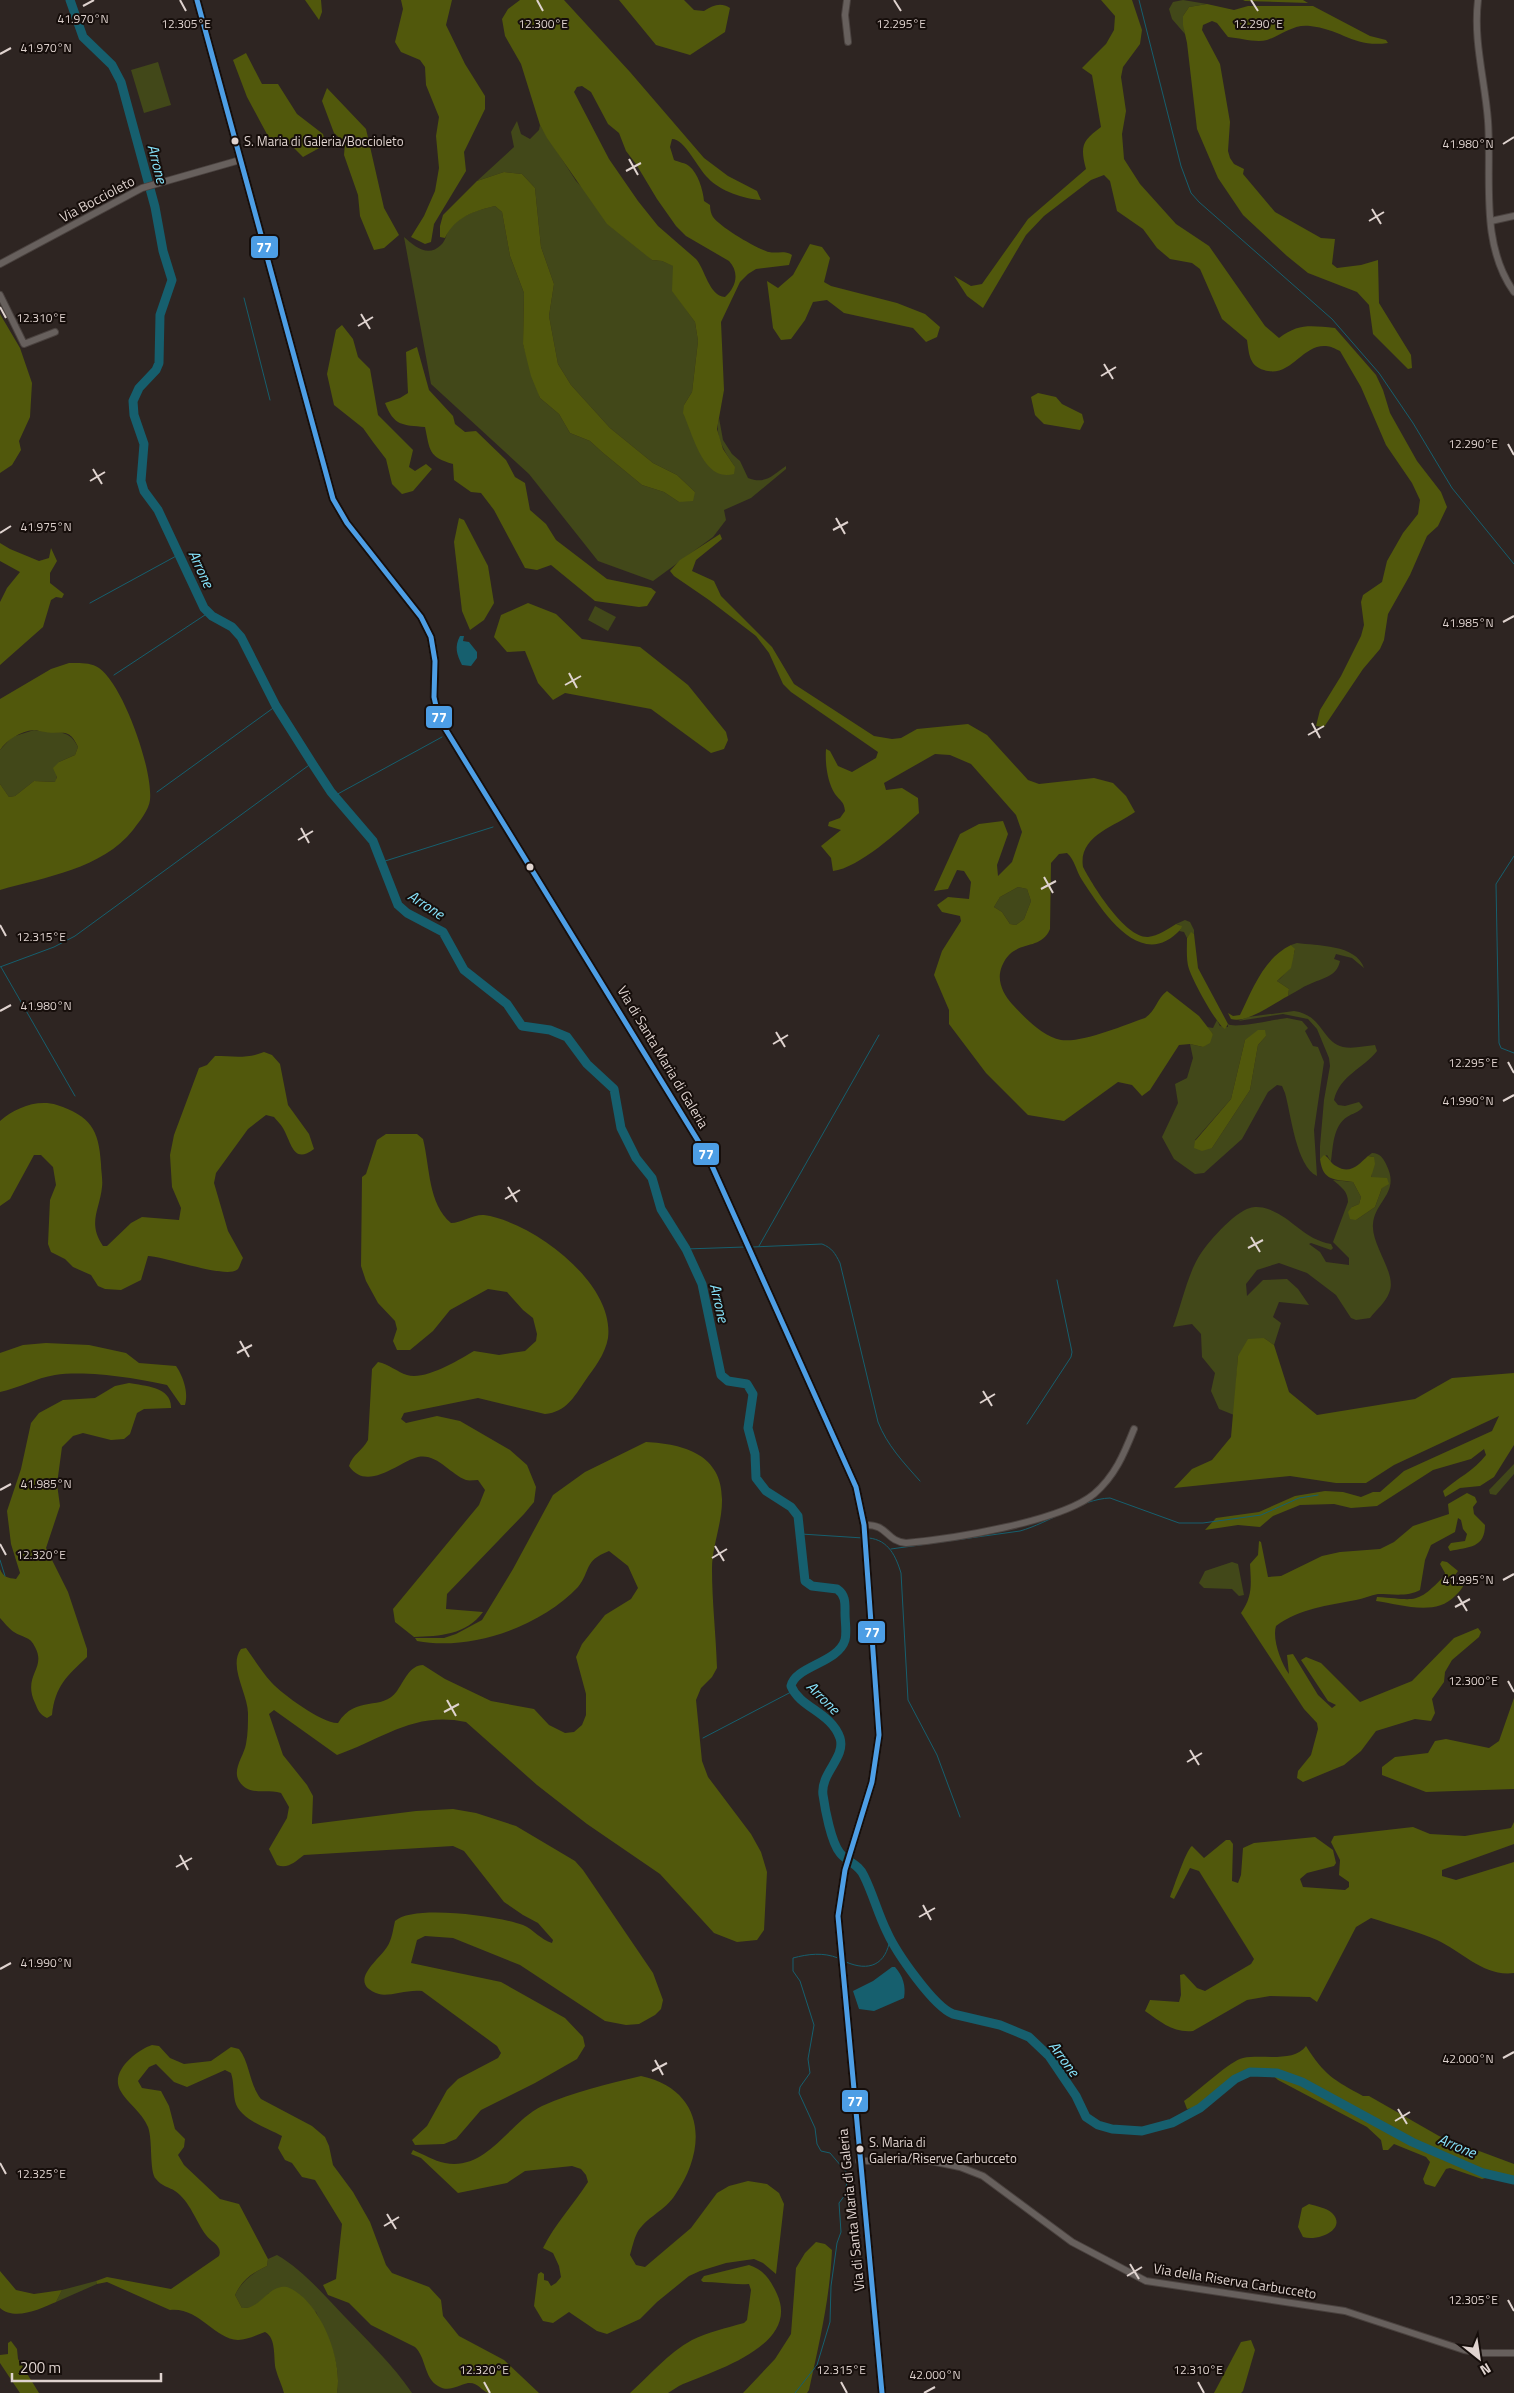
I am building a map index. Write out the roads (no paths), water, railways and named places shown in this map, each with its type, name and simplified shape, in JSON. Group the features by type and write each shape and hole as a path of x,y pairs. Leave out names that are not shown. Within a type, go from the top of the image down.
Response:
{"street":[{"name":"Via di Santa Maria di Galeria","path":"197,0 333,499 347,523 421,617 431,637 434,649 434,698 438,715 708,1157 851,1474 865,1533 878,1735 872,1782 845,1870 838,1916 859,2161 882,2393"},
{"path":"847,0 845,15 848,42"},
{"path":"1478,0 1476,30 1488,123 1491,221 1500,262 1514,292"},
{"name":"Via Boccioleto","path":"0,264 144,187 240,160"},
{"path":"1491,221 1514,216"},
{"path":"0,295 24,344 55,332"},
{"path":"865,1533 881,1527 894,1540 906,1543 993,1528 1048,1516 1082,1502 1096,1492 1120,1464 1134,1429"},
{"name":"Via della Riserva Carbucceto","path":"859,2161 926,2160 960,2167 983,2176 1072,2242 1146,2280 1345,2311 1464,2350 1483,2353 1514,2353"}],"water":[{"path":"460,636 464,636 463,641 469,642 477,652 477,658 471,666 462,665 459,658 457,647"},
{"path":"892,1967 895,1967 902,1978 905,1989 904,1998 874,2011 859,2009 853,1991 873,1981"}],"waterway":[{"name":"Arrone","path":"70,0 83,37 112,65 121,82 155,207 163,251 172,280 160,315 159,363 156,370 139,388 133,401 134,415 144,444 141,481 144,491 158,510 204,608 212,616 232,627 241,637 276,706 312,763 331,792 373,841 398,905 407,913 443,932 464,970 507,1004 522,1026 550,1030 567,1037 587,1064 614,1089 621,1128 636,1158 652,1178 661,1209 686,1249 702,1284 721,1375 728,1381 747,1384 753,1394 748,1428 755,1454 756,1478 766,1491 791,1507 798,1516 805,1581 812,1586 837,1589 840,1591 845,1603 846,1634 841,1648 800,1674 794,1679 791,1686 801,1700 830,1722 840,1738 839,1752 823,1787 831,1834 840,1853 862,1872 887,1932 898,1952 916,1978 945,2009 953,2014 1000,2025 1029,2037 1049,2056 1076,2096 1086,2117 1098,2125 1112,2129 1142,2131 1172,2123 1200,2108 1235,2079 1250,2072 1277,2073 1302,2082 1412,2142 1483,2173 1514,2180"},
{"path":"1139,0 1181,166 1191,193 1332,319 1379,373 1413,423 1452,488 1514,564"},
{"path":"244,298 270,400"},
{"path":"90,603 178,555"},
{"path":"114,675 208,613"},
{"path":"157,792 276,706"},
{"path":"334,796 442,737"},
{"path":"0,967 54,947 75,936 312,763"},
{"path":"382,862 493,827"},
{"path":"1514,856 1496,884 1499,1043 1501,1048 1514,1053"},
{"path":"1,967 75,1096"},
{"path":"759,1246 879,1035"},
{"path":"752,1247 822,1244 831,1249 835,1254 840,1263 878,1422 891,1446 920,1481"},
{"path":"686,1249 745,1247"},
{"path":"1027,1424 1071,1357 1072,1352 1057,1280"},
{"path":"891,1549 1020,1531 1099,1499 1110,1498 1179,1523 1203,1523 1261,1515 1299,1498 1318,1495"},
{"path":"801,1534 863,1538"},
{"path":"869,1538 882,1542 891,1550 901,1573 908,1700 937,1755 960,1817"},
{"path":"0,1560 5,1576"},
{"path":"703,1738 793,1691"},
{"path":"846,1962 862,1966 875,1964 885,1955 890,1939"},
{"path":"795,2393 817,2365 830,2322 831,2286 837,2243 841,2232 839,2203 845,2195 848,2174 830,2153 821,2151 817,2144 815,2128 799,2093 800,2087 810,2073 808,2059 814,2025 800,1981 793,1971 793,1958 815,1954 838,1958"}],"place":[{"name":"S. Maria di Galeria/Boccioleto","path":"235,141"},
{"name":"S. Maria di Galeria/Riserve Carbucceto","path":"860,2149"}]}
